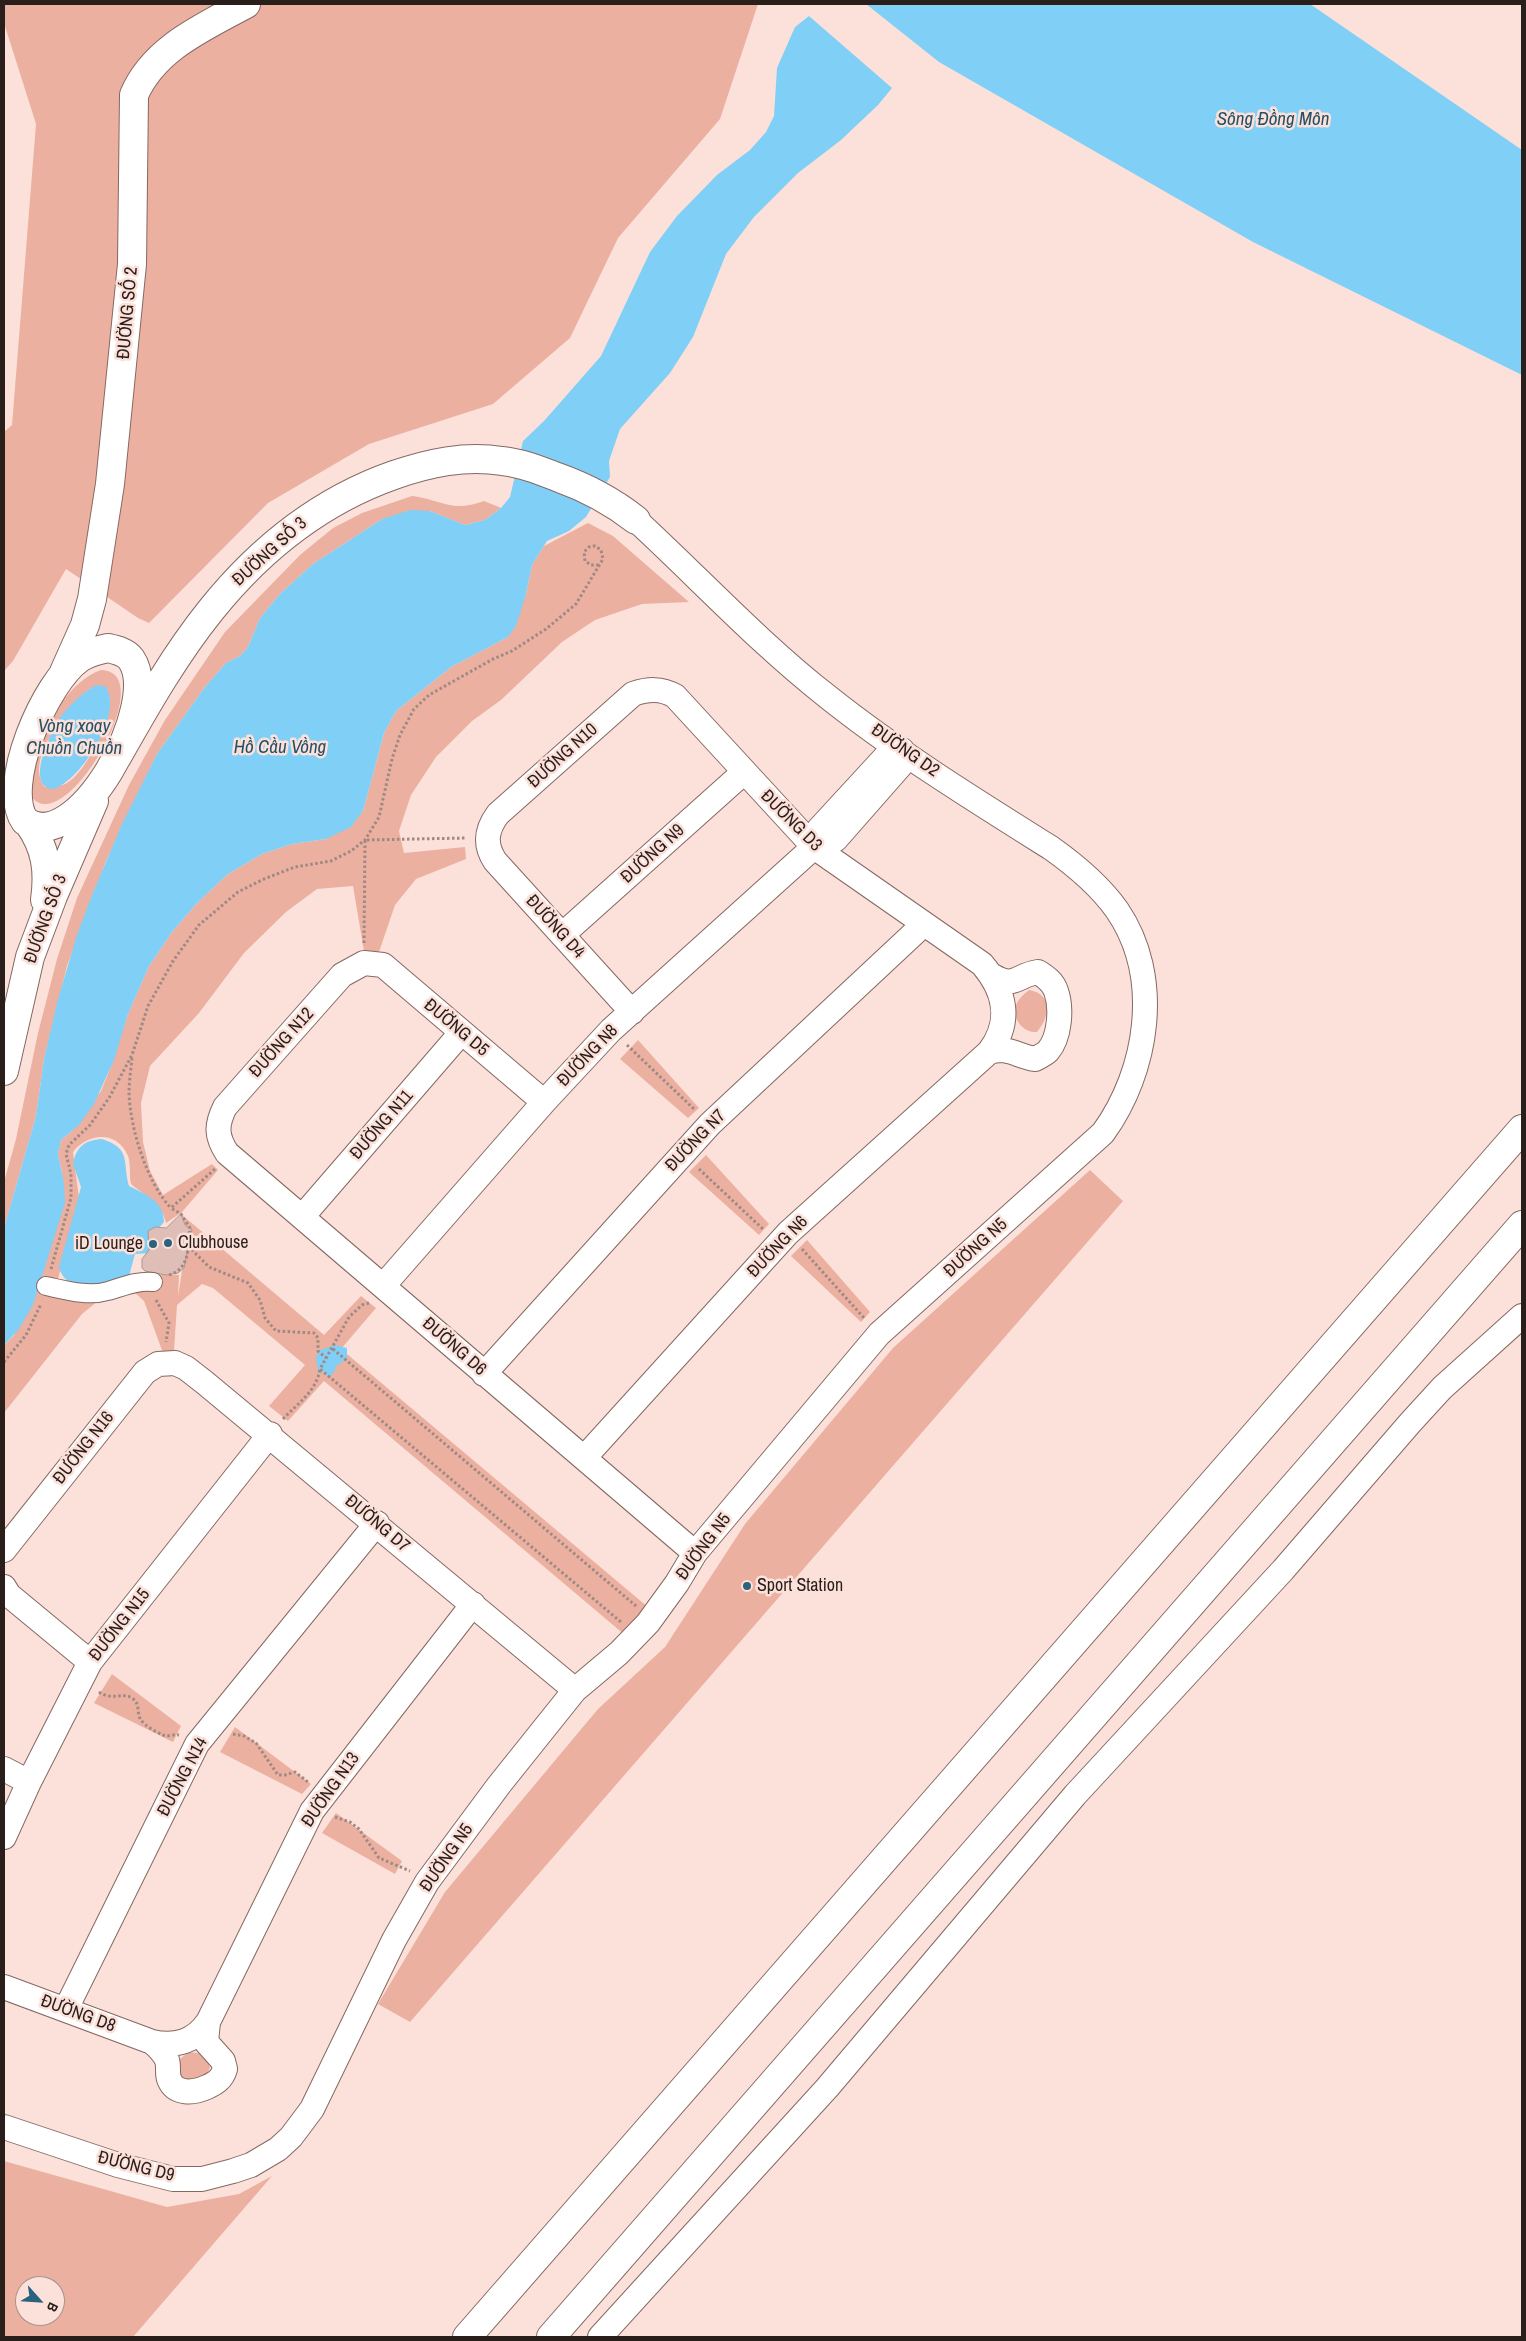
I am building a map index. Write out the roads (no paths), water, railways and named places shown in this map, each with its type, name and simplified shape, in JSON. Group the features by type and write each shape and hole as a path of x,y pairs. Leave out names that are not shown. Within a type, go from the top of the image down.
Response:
{"main road":[{"name":"ĐƯỜNG SỐ 2","path":"64,672 85,625 92,598 110,484 132,264 134,95 141,78 167,52 189,36 246,4"},
{"name":"ĐƯỜNG SỐ 3","path":"4,1071 30,957 70,856 112,766 176,655 212,609 250,567 284,536 304,519 347,494 390,476 438,462 458,460 502,461 528,466 587,489 613,503 636,520"},
{"path":"4,752 28,725 64,672 80,658 96,650 108,648 143,656 161,652 182,638 212,609"},
{"path":"17,815 43,827 69,818 84,803 112,766 133,719 139,686 136,669 130,658 124,653"},
{"path":"28,725 11,767 9,789 12,804 17,815 42,847 48,879 45,899 30,957"},
{"path":"467,2337 1522,1129"},
{"path":"550,2337 1522,1225"}],"street":[{"name":"ĐƯỜNG D2","path":"636,520 776,653 829,698 902,750 1056,852 1101,890 1117,911 1131,936 1141,965 1145,993"},
{"name":"ĐƯỜNG D3","path":"652,690 664,690 675,696 743,773 814,847 967,952 993,976"},
{"name":"ĐƯỜNG N10","path":"487,837 491,824 498,814 633,694 652,690"},
{"name":"ĐƯỜNG N8","path":"384,1286 544,1102 611,1030 814,847 825,848 836,839 901,765 904,757 902,750"},
{"name":"ĐƯỜNG N9","path":"562,935 743,773"},
{"name":"ĐƯỜNG D4","path":"487,837 488,851 495,861 632,1012"},
{"name":"ĐƯỜNG N7","path":"484,1374 710,1124 924,924"},
{"name":"ĐƯỜNG D5","path":"364,963 383,965 544,1102"},
{"name":"ĐƯỜNG N12","path":"223,1145 218,1122 225,1107 342,975 364,963"},
{"path":"989,1052 999,1049 1010,1050 1035,1059 1047,1052 1052,1045 1056,1038 1058,1021 1056,990 1050,979 1038,972 1027,973 1013,982 1003,982 993,976"},
{"name":"ĐƯỜNG N6","path":"584,1458 783,1239 989,1052 1000,1036 1003,1022 1002,999 993,976"},
{"name":"ĐƯỜNG N5","path":"291,2137 312,2108 394,1940 427,1882 499,1785 575,1690 644,1627 677,1583 695,1553 879,1334 1103,1133 1116,1114 1124,1097 1137,1060 1143,1026 1145,993"},
{"name":"ĐƯỜNG N11","path":"302,1217 461,1033"},
{"name":"ĐƯỜNG D6","path":"223,1145 302,1217 695,1553"},
{"path":"46,1286 86,1293 107,1291 143,1281 153,1282"},
{"path":"600,2337 827,2088 1075,1795 1276,1577 1410,1423 1442,1388 1522,1316"},
{"name":"ĐƯỜNG D7","path":"175,1363 186,1368 270,1434 575,1690"},
{"name":"ĐƯỜNG N16","path":"4,1550 144,1372 158,1364 175,1363"},
{"name":"ĐƯỜNG N15","path":"4,1837 29,1782 86,1670 270,1434"},
{"name":"ĐƯỜNG N14","path":"66,2009 204,1736 377,1523"},
{"path":"4,1587 9,1595 86,1670"},
{"name":"ĐƯỜNG N13","path":"152,2042 168,2062 169,2077 174,2087 184,2091 202,2089 220,2080 225,2068 223,2061 206,2042 205,2032 208,2022 318,1802 472,1604"},
{"path":"4,1770 29,1782"},
{"name":"ĐƯỜNG D8","path":"4,1988 66,2009 152,2042"},
{"name":"ĐƯỜNG N13","path":"152,2042 171,2045 184,2042 199,2033 208,2022"},
{"name":"ĐƯỜNG D9","path":"4,2127 118,2165 172,2179 202,2179 242,2168 265,2158 291,2137"}],"water":[{"name":"Sông Đồng Môn","path":"866,4 1310,4 1522,150 1522,375 1253,242 939,62"},
{"name":"Hồ Cầu Vồng","path":"809,16 892,88 878,105 841,140 798,173 754,217 726,254 693,337 670,373 620,429 609,461 610,477 586,517 569,531 547,541 532,565 526,594 516,626 508,637 451,667 396,711 384,733 363,811 351,827 326,839 292,844 262,854 228,874 197,903 172,932 149,966 128,1014 114,1060 94,1104 79,1125 61,1140 58,1154 64,1183 65,1203 33,1305 19,1329 4,1345 4,1228 36,1116 44,1059 58,999 77,935 92,895 122,824 157,754 205,687 226,663 240,656 248,647 260,618 280,594 313,564 382,519 410,510 430,511 465,525 485,520 501,508 510,497 523,441 544,421 601,356 650,252 677,216 717,175 750,150 766,132 774,116 777,68 795,27"},
{"name":"Vòng xoay Chuồn Chuồn","path":"96,685 105,686 110,698 105,728 97,744 76,773 65,783 54,789 45,786 41,779 40,769 42,757 52,733 61,716 69,707 81,695"},
{"path":"102,1139 118,1147 122,1152 129,1186 147,1195 157,1203 161,1209 164,1222 147,1241 150,1253 135,1254 128,1280 110,1285 89,1287 70,1282 63,1276 59,1267 81,1187 73,1164 74,1158 79,1149 86,1143"},
{"path":"335,1345 347,1348 347,1359 336,1366 329,1378 321,1369 320,1376 316,1360 318,1351"}],"place":[{"name":"Clubhouse","path":"168,1243"},
{"name":"iD Lounge","path":"153,1244"},
{"name":"Sport Station","path":"747,1586"}]}
